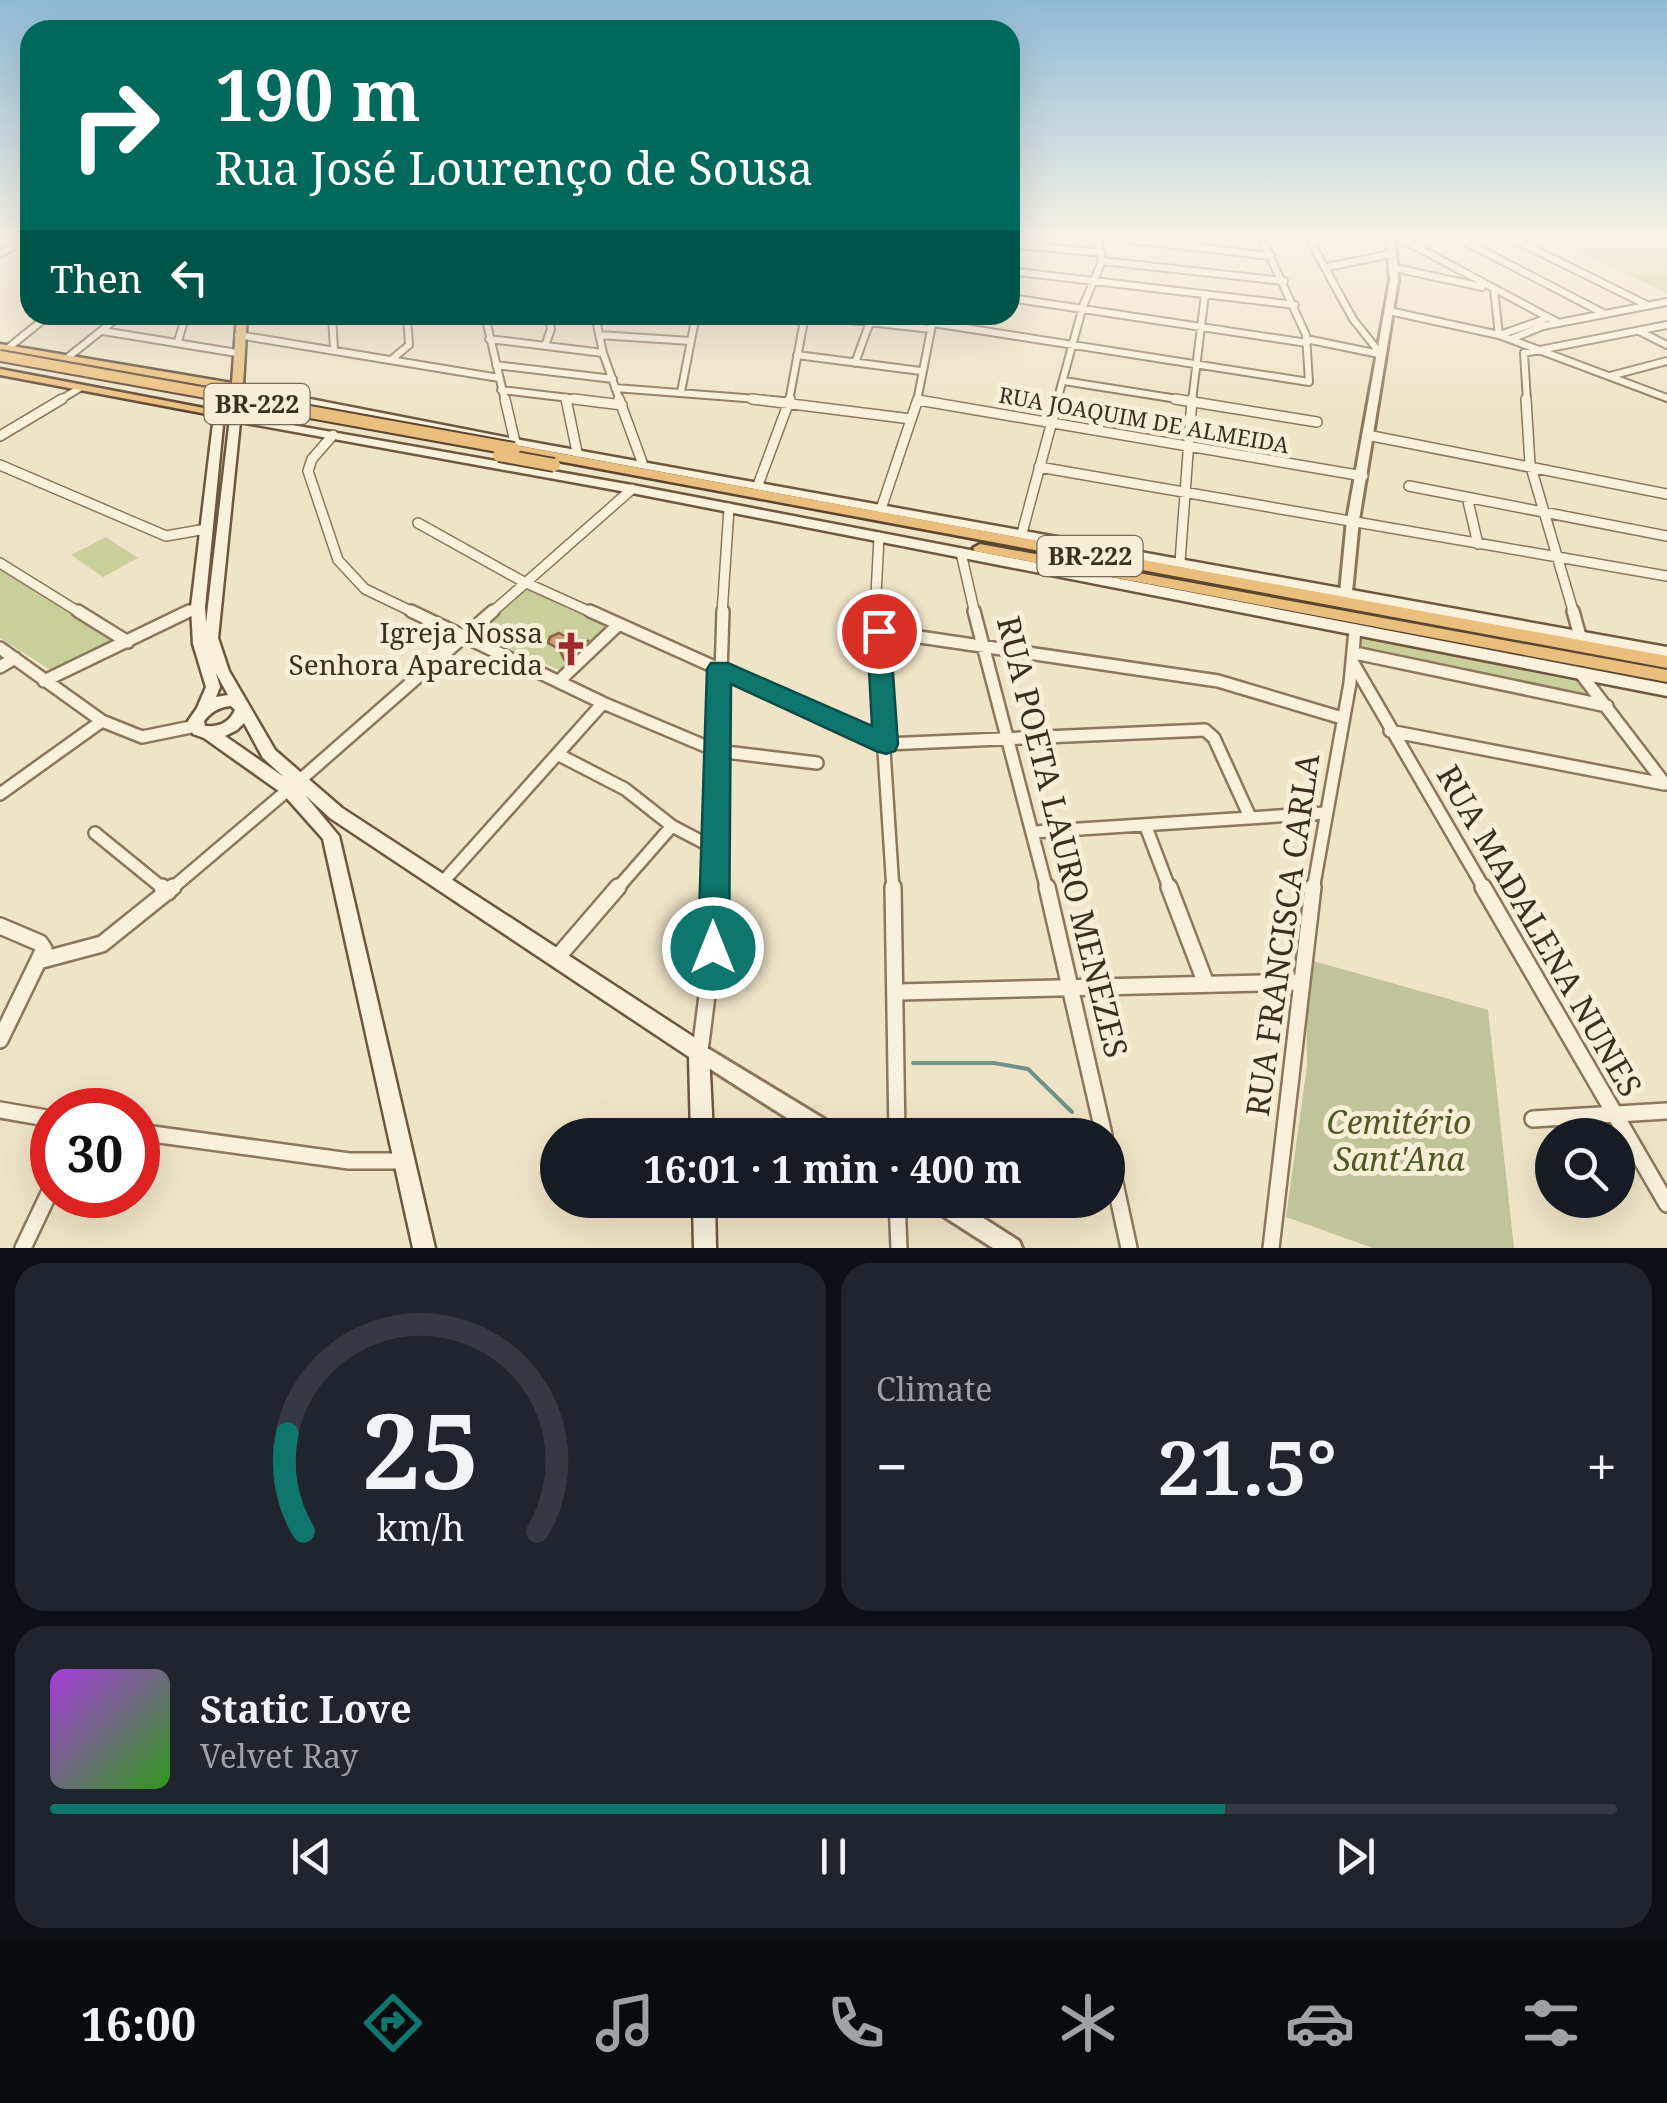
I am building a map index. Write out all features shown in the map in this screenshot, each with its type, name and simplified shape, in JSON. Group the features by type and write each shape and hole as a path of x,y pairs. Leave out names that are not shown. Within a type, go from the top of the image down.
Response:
{"highway":[{"path":"235,418 240,325"},
{"path":"2,351 67,358 239,388"},
{"name":"BR-222","path":"2,351 922,526 1667,662"},
{"path":"218,416 223,385 237,356"},
{"name":"BR-222","path":"0,364 1667,676"},
{"name":"BR-222","path":"0,372 235,418"},
{"path":"922,526 978,526"},
{"path":"978,556 1032,558"}],"main road":[{"path":"239,388 514,446 642,462 1667,652"},
{"path":"203,730 204,710 212,687 200,644 198,607 218,416"},
{"path":"235,418 211,638 222,670 263,745 331,836 424,1248"},
{"name":"BR-222","path":"235,418 632,489 1667,690"},
{"path":"213,479 230,475"},
{"path":"204,710 223,701 241,706"},
{"path":"203,730 234,725 241,706"},
{"path":"203,730 355,824 700,1052 702,1118"},
{"path":"331,836 355,824"},
{"path":"704,1218 705,1248"}],"street":[{"path":"1022,533 1088,295"},
{"path":"1180,562 1200,295"},
{"path":"1217,295 1296,306"},
{"path":"953,325 1309,382 1307,341 1291,295"},
{"path":"1342,295 1380,353"},
{"path":"1346,592 1353,520 1391,295"},
{"path":"1495,295 1499,336"},
{"path":"1504,295 1558,323"},
{"path":"1569,295 1605,314"},
{"path":"1632,295 1648,303"},
{"path":"1633,295 1648,303"},
{"path":"1020,299 1380,353"},
{"path":"1388,313 1493,340 1511,340 1558,323 1667,299"},
{"path":"1499,336 1548,318 1648,303"},
{"path":"1434,324 1499,336 1667,398"},
{"path":"2,351 35,325"},
{"path":"67,358 110,325"},
{"path":"178,341 183,325"},
{"path":"333,325 334,350"},
{"path":"390,360 409,345 408,325"},
{"path":"487,325 514,446"},
{"path":"544,346 551,325"},
{"path":"596,325 642,462"},
{"path":"681,392 694,325"},
{"path":"758,485 789,402 803,325"},
{"path":"855,363 869,325"},
{"path":"881,509 918,400 932,325"},
{"path":"1580,636 1530,464 1524,353 1667,325"},
{"path":"103,331 178,341 237,356"},
{"path":"1638,331 1667,346"},
{"path":"238,335 499,378"},
{"path":"598,336 690,341"},
{"path":"489,339 603,353"},
{"path":"797,355 922,371"},
{"path":"1609,376 1667,360"},
{"path":"496,366 911,419"},
{"path":"1064,380 1317,422"},
{"path":"0,436 80,388"},
{"path":"500,390 622,405"},
{"path":"566,399 578,452"},
{"name":"RUA JOAQUIM DE ALMEIDA","path":"918,400 1363,476"},
{"path":"333,435 312,459 308,472 338,560 365,589 603,703 717,751 817,763"},
{"path":"1367,436 1530,464 1667,494"},
{"path":"0,465 166,536 206,529"},
{"path":"1039,467 1667,576"},
{"path":"1409,486 1667,536"},
{"path":"42,960 102,944 128,927 632,489"},
{"path":"1467,497 1478,544"},
{"path":"729,508 719,669 713,948 700,1052 805,1118"},
{"path":"418,523 522,581 886,744 1205,730 1214,738 1250,816"},
{"path":"879,538 879,631 900,992 897,1118"},
{"name":"RUA POETA LAURO MENEZES","path":"961,553 1034,832 1100,1118"},
{"path":"0,563 128,642"},
{"path":"44,681 198,607"},
{"path":"559,681 618,625"},
{"name":"RUA FRANCISCA CARLA","path":"1270,1248 1299,982 1324,813 1342,718 1358,684 1354,658 1356,630"},
{"path":"879,631 1218,681 1342,718"},
{"path":"0,648 102,722 142,737 203,730"},
{"path":"0,667 15,658"},
{"path":"1354,658 1607,706"},
{"path":"1581,674 1666,786"},
{"name":"RUA MADALENA NUNES","path":"1358,684 1390,731 1667,1204"},
{"path":"441,884 603,703"},
{"path":"0,794 102,722"},
{"path":"1390,731 1666,786"},
{"path":"560,755 625,789 672,826 714,848"},
{"path":"1034,832 1324,813"},
{"path":"556,959 672,826"},
{"path":"1146,827 1206,984"},
{"path":"95,833 168,892"},
{"path":"0,926 40,943 44,949 0,1040"},
{"path":"900,992 1299,982"},
{"path":"0,1110 30,1115"},
{"path":"1533,1120 1667,1111"},
{"path":"160,1135 350,1160 405,1161"},
{"path":"23,1248 37,1218"},
{"path":"898,1218 899,1248"},
{"path":"964,1218 1012,1248"},
{"path":"1123,1218 1129,1248"}],"green space":[{"path":"106,537 138,558 103,577 71,555"},
{"path":"0,569 120,642 57,674 0,638"},
{"path":"523,588 612,626 562,671 476,634"},
{"path":"1359,633 1576,675 1587,699 1359,652"},
{"name":"Cemitério Sant'Ana","path":"1306,959 1488,1010 1514,1248 1373,1248 1286,1217 1307,1066"}],"building":[{"name":"Igreja Nossa Senhora Aparecida","path":"559,633 575,641 587,641 565,661 559,649 548,643 550,637"}],"waterway":[{"path":"913,1063 994,1063 1028,1069 1072,1112"}],"place":[{"name":"Igreja Nossa Senhora Aparecida","path":"571,649"}],"route":[{"path":"713,948 719,669 886,744 879,631"}]}
